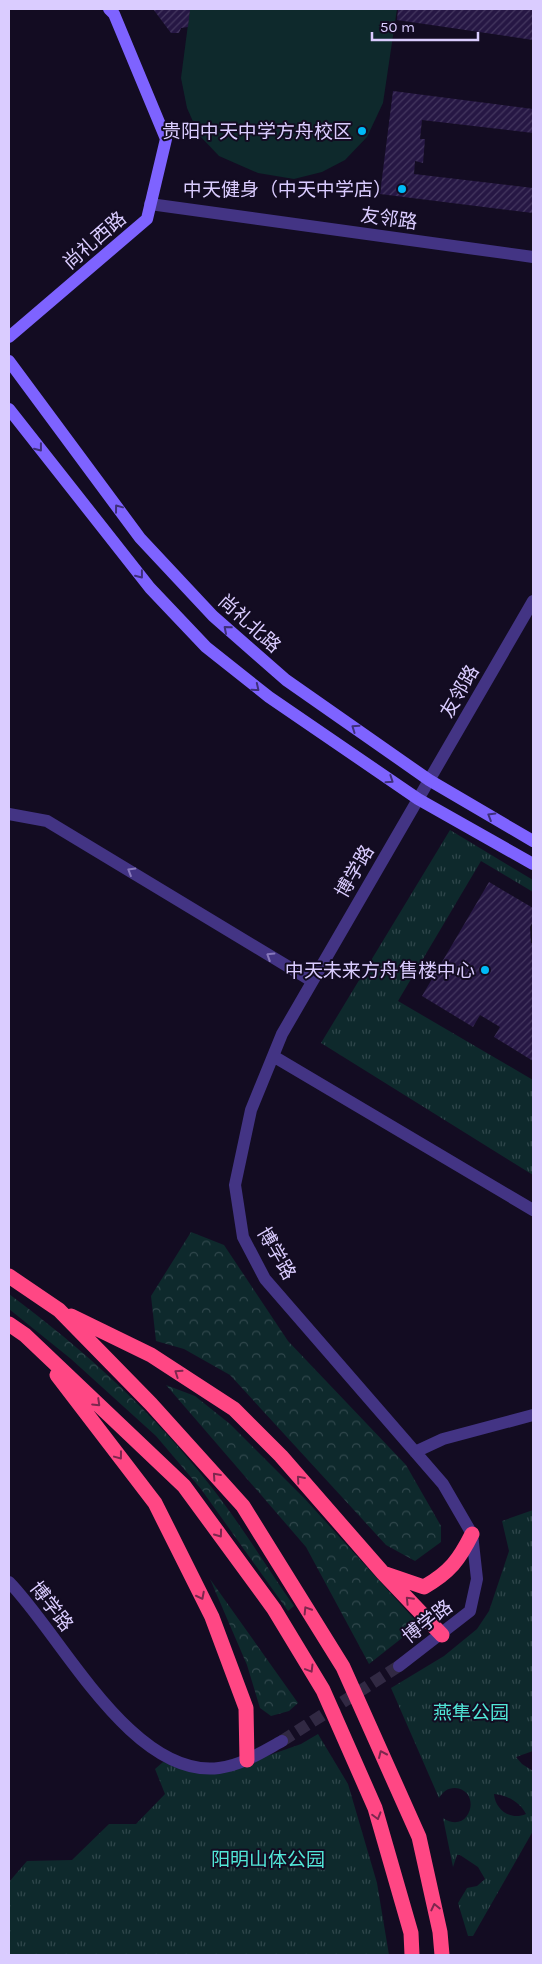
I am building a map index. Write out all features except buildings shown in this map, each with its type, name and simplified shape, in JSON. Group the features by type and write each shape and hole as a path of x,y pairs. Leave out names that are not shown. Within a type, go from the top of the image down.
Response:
{"highway":[{"path":"9,1276 59,1310 151,1355 234,1409 281,1456 384,1574 442,1635"},
{"path":"59,1310 151,1404 243,1506 343,1667 419,1837 440,1932 442,1955"},
{"path":"9,1324 25,1335 184,1486 274,1609 323,1690 375,1808 410,1933 412,1955"},
{"path":"25,1335 155,1503 212,1617 246,1708 247,1760"},
{"path":"384,1574 424,1587 443,1576 454,1564 472,1534"}],"street":[{"name":"尚礼西路","path":"9,338 146,219 166,139 114,14 109,9"},
{"name":"友邻路","path":"150,204 533,257"},
{"name":"尚礼北路","path":"9,361 140,538 213,616 286,680 429,780 533,841"},
{"path":"9,410 150,588 206,648 269,698 418,799 533,864"},
{"name":"友邻路","path":"418,799 533,601"},
{"name":"博学路","path":"399,1666 442,1635 470,1611 477,1579 472,1534 443,1484 265,1279 243,1236 235,1185 250,1110 282,1034 418,799"},
{"path":"9,814 47,821 312,981"},
{"path":"273,1056 533,1210"},
{"path":"415,1452 443,1439 533,1415"},
{"name":"博学路","path":"9,1582 27,1601 75,1668 126,1727 165,1757 188,1766 218,1768 247,1760 282,1741"}],"green space":[{"path":"190,9 397,9 383,103 367,137 345,160 322,172 294,179 258,173 219,156 199,135 187,108 181,78"},
{"path":"450,830 533,880 533,892 481,861 398,1001 533,1080 533,1175 321,1043"},
{"path":"191,1232 224,1245 288,1341 406,1465 441,1526 441,1542 415,1561 386,1545 230,1375 184,1349 156,1341 151,1296"},
{"path":"9,1294 90,1359 140,1406 187,1457 242,1529 294,1606 288,1611 201,1489 156,1436 71,1359 9,1309"},
{"path":"166,1385 195,1396 230,1424 305,1499 415,1620 416,1627 369,1664 306,1547"},
{"name":"燕隼公园","path":"533,1510 533,1751 516,1757 522,1764 533,1771 533,1831 473,1936 468,1936 458,1903 467,1888 477,1886 485,1879 478,1867 460,1855 457,1855 453,1867 443,1818 452,1822 460,1821 466,1817 471,1803 469,1796 464,1791 452,1788 439,1798 391,1688 444,1656 477,1629 489,1611 509,1551 502,1521","holes":["494,1794 517,1803 526,1814 514,1816 504,1812 497,1804"]},
{"path":"210,1579 298,1703 289,1711 271,1716 260,1708 247,1665"},
{"name":"阳明山体公园","path":"318,1734 348,1784 377,1883 389,1955 9,1955 9,1882 27,1861 72,1860 109,1824 136,1824 165,1794 155,1769 163,1762 216,1774 301,1744"}],"tunnel":[{"path":"282,1741 399,1666"}],"place":[{"name":"贵阳中天中学方舟校区","path":"362,131"},
{"name":"中天健身（中天中学店）","path":"402,189"},
{"name":"中天未来方舟售楼中心","path":"485,970"}]}
